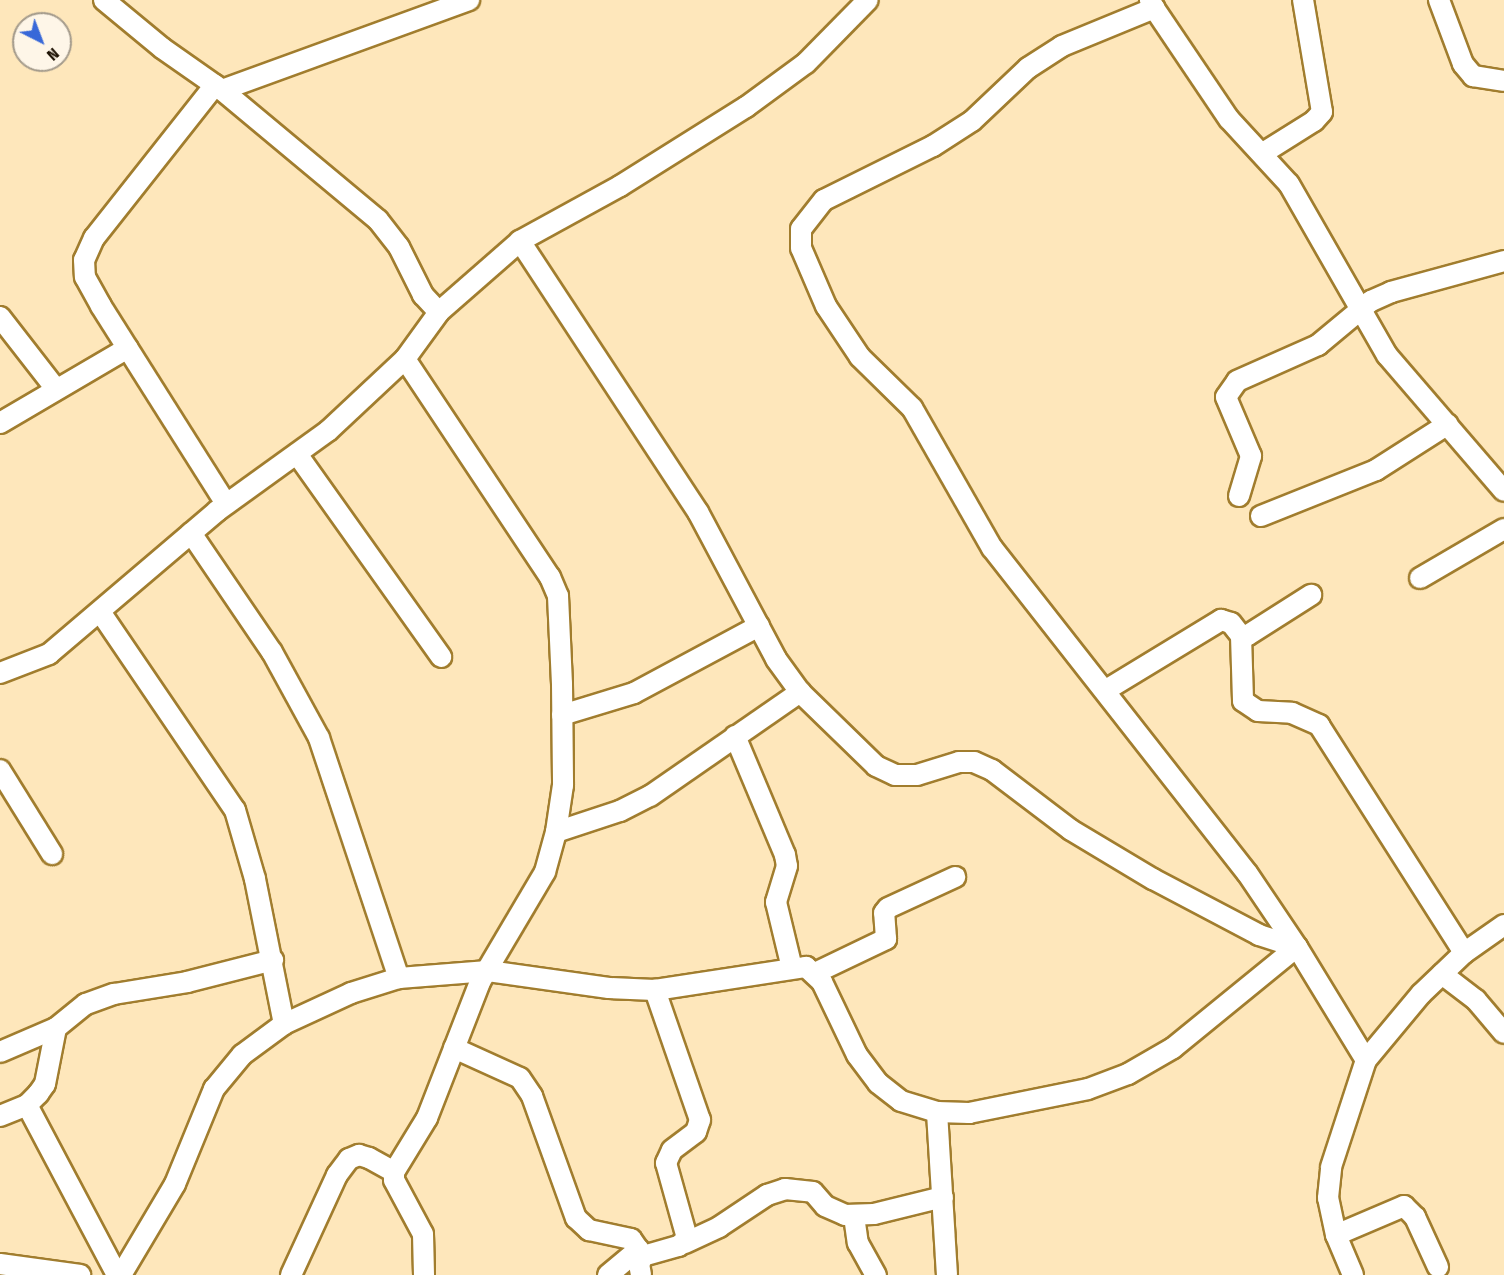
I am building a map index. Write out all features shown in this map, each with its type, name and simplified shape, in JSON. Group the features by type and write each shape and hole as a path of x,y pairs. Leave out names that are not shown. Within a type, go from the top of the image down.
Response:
{"street":[{"path":"104,0 162,48 218,88 378,220 399,246 423,295 439,312"},
{"path":"226,504 85,277 84,260 94,238 218,88 468,0"},
{"path":"0,673 49,654 101,613 226,504 297,454 364,401 405,359 439,312 520,241 620,186 746,107 806,63 868,0"},
{"path":"1263,153 1314,121 1322,111 1323,100 1303,0"},
{"path":"1439,0 1464,64 1473,76 1504,81"},
{"path":"1366,1060 1277,913 1106,690 992,548 912,408 860,357 846,337 809,271 801,248 801,229 824,200 933,146 972,121 1028,68 1062,46 1152,4 1229,119 1263,153 1315,224 1359,311 1393,363 1504,491"},
{"path":"520,241 698,512 776,659 800,692 876,766 895,775 917,775 959,762 974,762 992,770 1031,803 1071,830 1153,879 1259,935 1297,947"},
{"path":"1239,496 1251,456 1229,407 1226,397 1230,387 1318,345 1359,311 1391,292 1504,261"},
{"path":"0,317 56,389"},
{"path":"0,423 128,348"},
{"path":"405,359 549,577 558,596 562,715 563,785 556,832 545,872 469,1007 427,1118 394,1172 394,1180 423,1234 424,1275"},
{"path":"1261,516 1376,470 1448,424"},
{"path":"297,454 441,657"},
{"path":"1420,578 1504,529"},
{"path":"191,533 272,652 319,738 399,978"},
{"path":"1241,636 1255,632 1311,595"},
{"path":"101,613 235,810 246,842 273,960 284,1024"},
{"path":"1106,690 1221,620 1231,623 1241,636 1243,701 1258,711 1307,717 1319,725 1464,953"},
{"path":"562,715 634,693 759,626"},
{"path":"556,832 620,811 650,796 800,692"},
{"path":"735,736 785,855 787,866 776,902 792,968"},
{"path":"0,770 52,854"},
{"path":"815,973 886,939 884,913 888,908 956,877"},
{"path":"1353,1275 1336,1235 1328,1198 1331,1167 1366,1060 1442,974 1464,953 1504,924"},
{"path":"122,1275 175,1184 214,1089 242,1055 284,1024 351,993 399,978 488,971 609,988 655,990 806,967 815,973 857,1054 878,1083 901,1101 937,1112 1014,1106 1088,1089 1128,1074 1173,1048 1297,947"},
{"path":"0,1052 56,1028 69,1014 114,994 187,982 273,960"},
{"path":"1442,974 1476,1000 1504,1033"},
{"path":"655,990 700,1120 696,1132 672,1150 666,1163 687,1232 685,1243"},
{"path":"0,1116 27,1105 45,1084 56,1028"},
{"path":"454,1048 520,1078 532,1096 576,1218 589,1230 627,1237 641,1260"},
{"path":"27,1105 117,1275"},
{"path":"937,1112 947,1275"},
{"path":"291,1275 337,1175 349,1159 358,1155 369,1158 394,1172"},
{"path":"608,1275 719,1227 767,1195 785,1189 813,1192 833,1212 854,1216 943,1197"},
{"path":"1336,1235 1404,1206 1415,1217 1438,1267"},
{"path":"854,1216 858,1243 876,1275"},
{"path":"0,1264 80,1275"}]}
